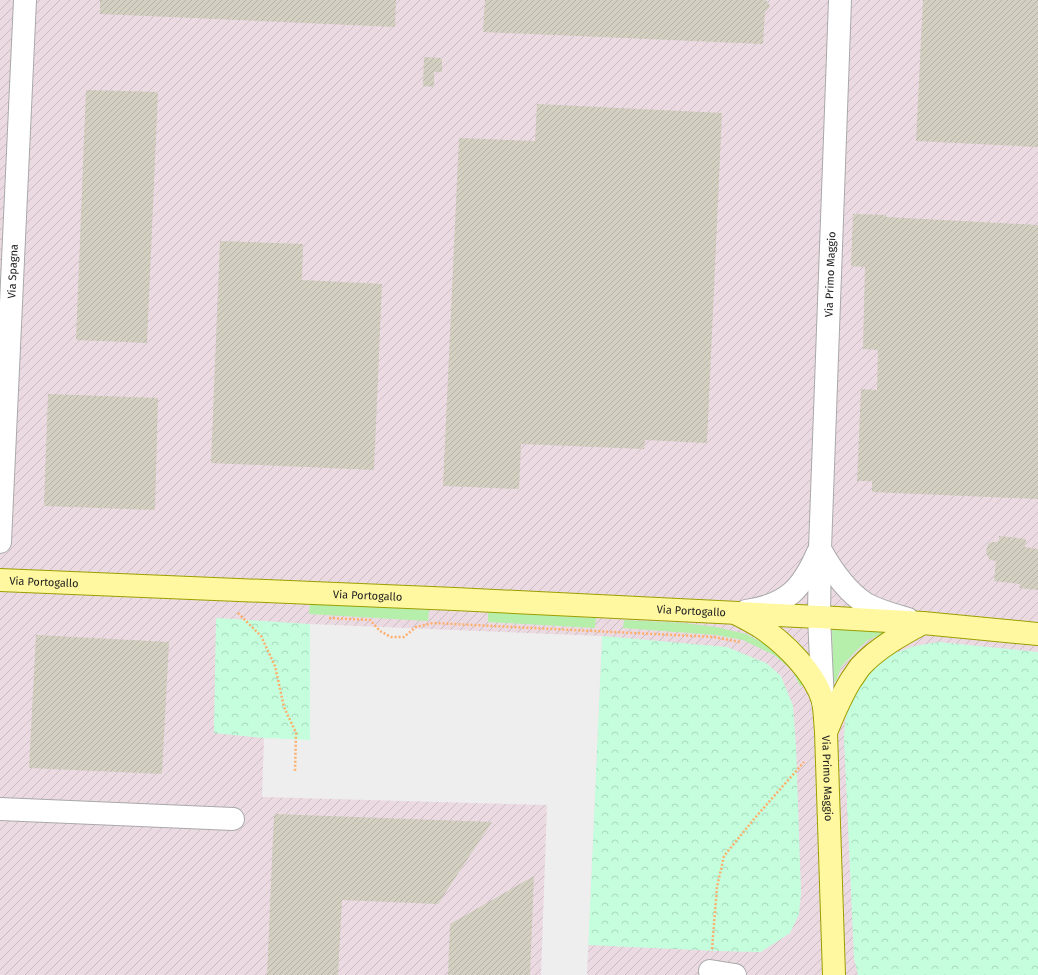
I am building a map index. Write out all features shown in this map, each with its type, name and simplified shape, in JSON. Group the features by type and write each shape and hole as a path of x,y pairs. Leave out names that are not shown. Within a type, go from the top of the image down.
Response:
{"main road":[{"name":"Via Portogallo","path":"0,580 455,599 923,623"},
{"name":"Via Portogallo","path":"735,613 760,626 800,661 815,683 823,702 826,732"},
{"path":"923,623 1038,634"},
{"name":"Via Primo Maggio","path":"834,975 826,732 847,686 859,668 898,636 923,623"}],"street":[{"name":"Via Spagna","path":"0,542 25,0"},
{"name":"Via Primo Maggio","path":"823,702 818,617 840,0"},
{"name":"Via Primo Maggio","path":"735,613 770,606 784,599 794,591 803,580 820,549"},
{"path":"820,549 835,573 851,591 866,604 889,614 923,623"},
{"path":"0,809 233,819"},
{"path":"710,971 735,975"}],"path":[{"path":"242,610 234,610 260,636 275,666 284,708 296,733 295,772"},
{"path":"324,618 370,620 380,631 391,637 404,637 416,626 433,623 714,637 741,642"},
{"path":"710,971 717,887 724,856 754,819 804,763 804,755"}],"shaded area":[{"path":"0,0 1038,0 1038,975 0,975"},
{"path":"310,624 602,636 587,975 541,975 547,805 262,797 264,738 310,740"}],"green space":[{"path":"310,603 429,610 428,621 309,614"},
{"path":"488,612 596,618 595,628 488,622"},
{"path":"216,618 310,624 310,741 214,733"},
{"path":"624,620 684,623 716,627 746,634 778,651 795,669 804,685 800,686 792,670 774,655 743,640 716,635 623,628"},
{"path":"832,624 889,631 868,640 857,650 841,667 836,681 834,682 833,681"},
{"path":"602,636 727,647 766,663 781,676 793,706 796,747 801,893 799,914 790,933 761,952 588,945"},
{"path":"939,642 1038,652 1038,975 858,975 854,958 844,738 845,722 849,703 867,675 878,663 892,654 915,646"}],"building":[{"path":"100,0 396,0 395,27 100,14"},
{"path":"485,0 765,0 770,6 765,12 763,44 483,32"},
{"path":"923,0 1038,0 1038,147 916,141"},
{"path":"424,57 442,58 442,72 434,72 434,87 423,86"},
{"path":"86,90 158,92 147,343 76,340"},
{"path":"537,104 722,113 707,443 645,440 644,449 521,444 519,489 443,486 459,138 535,141"},
{"path":"853,214 1038,225 1038,499 872,492 872,481 857,481 861,389 877,390 878,350 863,349 865,267 851,266"},
{"path":"220,241 303,244 302,280 382,284 374,470 211,463"},
{"path":"48,394 158,398 155,510 44,506"},
{"path":"999,536 1026,539 1025,547 1038,549 1038,590 1019,588 1020,584 994,581 996,561 990,560 986,552 989,543 999,542"},
{"path":"36,635 169,642 162,774 29,768"},
{"path":"274,814 492,822 438,904 342,900 338,975 267,975"},
{"path":"534,876 530,975 448,975 450,924"}]}
